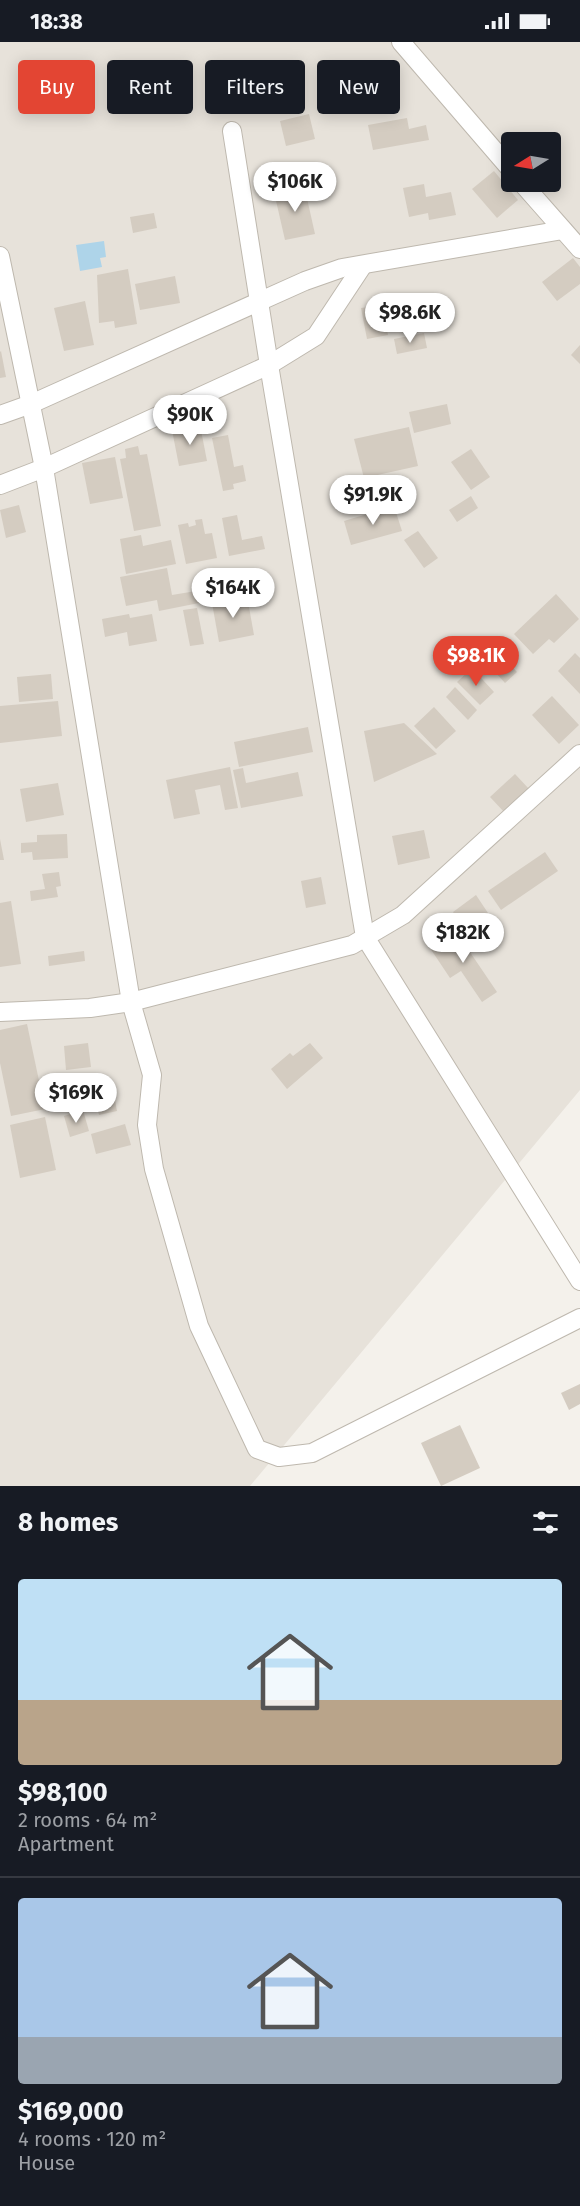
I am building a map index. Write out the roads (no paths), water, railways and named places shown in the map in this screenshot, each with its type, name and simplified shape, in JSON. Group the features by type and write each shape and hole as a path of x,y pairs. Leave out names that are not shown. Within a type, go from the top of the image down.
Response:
{"street":[{"path":"401,42 501,158"},
{"path":"232,131 365,937 580,1281"},
{"path":"530,192 580,249"},
{"path":"0,415 31,404 305,281 342,268 562,230"},
{"path":"0,256 44,468 131,1002 152,1074 147,1125 158,1180 199,1326 258,1449 279,1457 312,1453 580,1318"},
{"path":"0,484 44,468 269,365 316,336 363,265"},
{"path":"0,1012 90,1008 131,1002 352,945 403,915 580,754"}],"water":[{"path":"104,241 106,257 100,258 102,267 80,271 76,245"}]}
